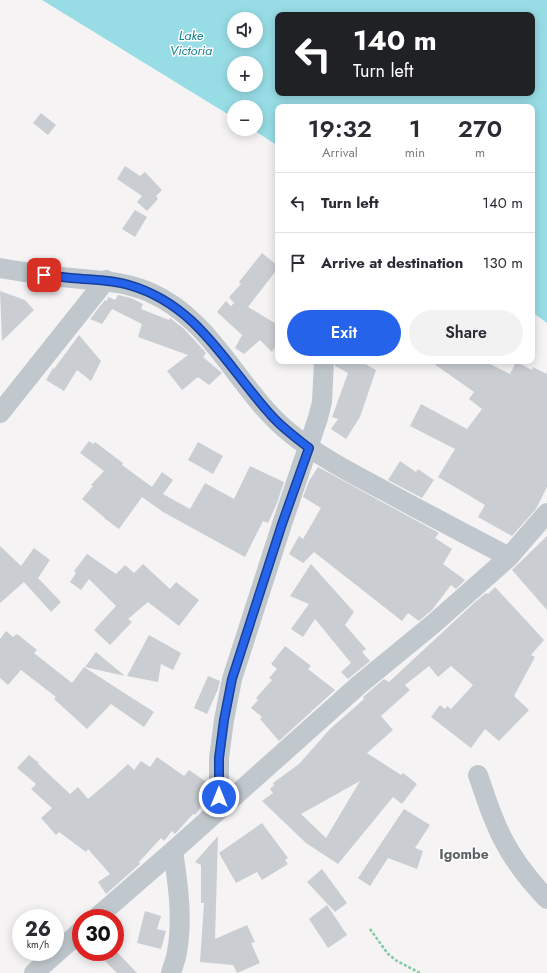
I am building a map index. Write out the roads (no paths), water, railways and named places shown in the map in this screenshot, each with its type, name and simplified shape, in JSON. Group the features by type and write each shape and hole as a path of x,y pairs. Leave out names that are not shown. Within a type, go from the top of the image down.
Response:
{"street":[{"path":"0,268 72,278 106,280 128,284 150,292 168,302 184,314 218,347 270,414 309,448 366,481 509,557"},
{"path":"0,413 106,280"},
{"path":"219,810 219,758 224,720 232,679 282,524 309,448 322,402 324,364"},
{"path":"106,909 174,851 360,684 437,620 509,557 547,513"},
{"path":"478,775 504,843 518,864 547,900"},
{"path":"171,973 177,952 180,920 174,851"},
{"path":"34,973 72,939"}],"water":[{"name":"Lake Victoria","path":"42,0 547,0 547,323 535,314 535,104 275,104 275,144 263,136 263,100 227,100 227,114"}],"district":[{"name":"Igombe","path":"464,854"}]}
